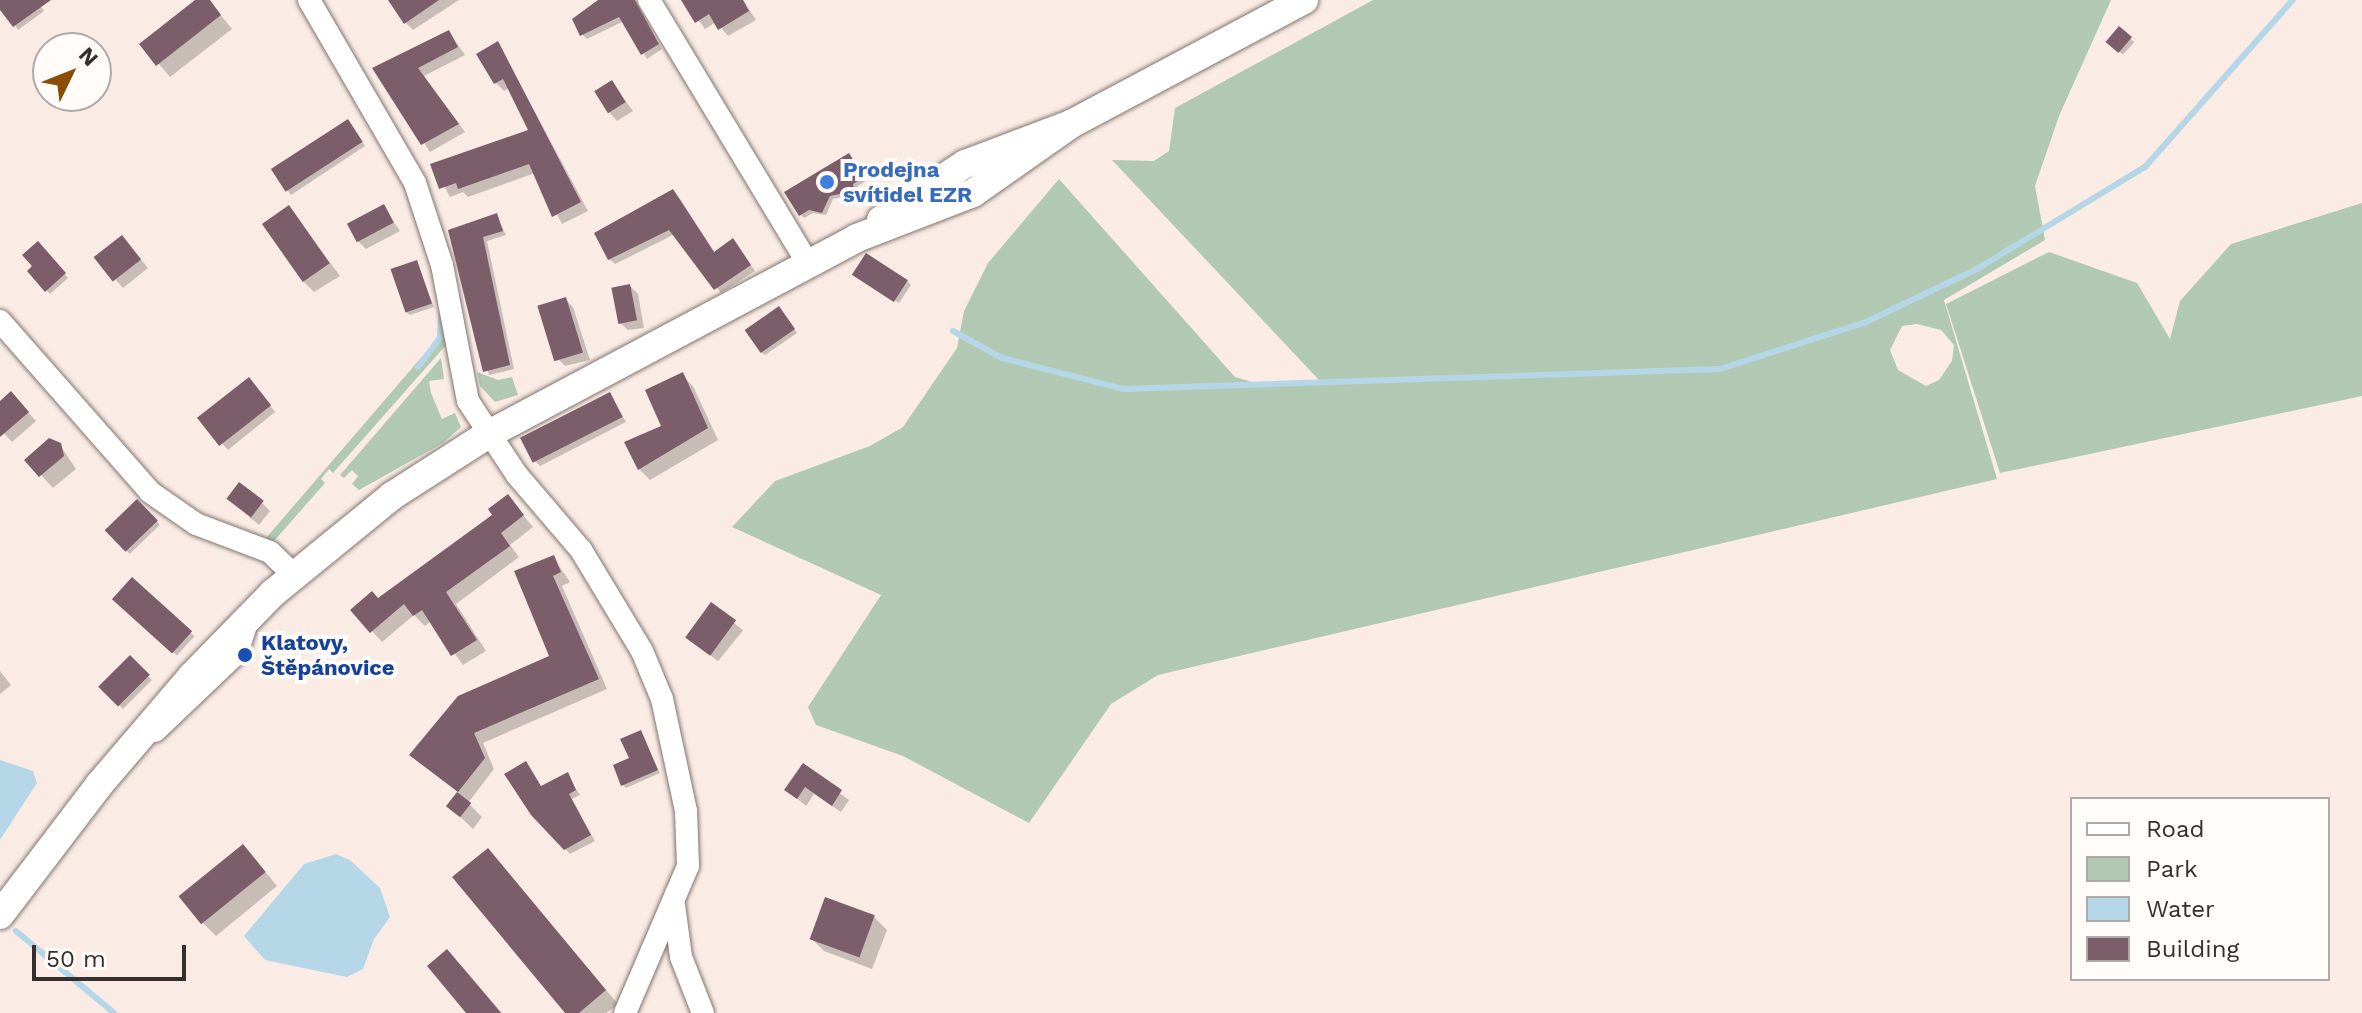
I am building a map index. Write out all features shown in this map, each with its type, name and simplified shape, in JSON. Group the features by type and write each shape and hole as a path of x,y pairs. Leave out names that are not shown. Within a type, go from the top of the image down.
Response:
{"main road":[{"path":"0,915 123,756 248,617 294,575 392,496 487,435 857,238 973,193 1071,124 1304,0"}],"street":[{"path":"309,0 415,183 442,265 460,381 487,435 581,550 642,651 662,699 686,811 688,866 625,1013"},
{"path":"649,0 808,264"},
{"path":"0,321 150,492 196,524 270,552 294,575"},
{"path":"673,900 681,957 703,1013"}],"green space":[{"path":"1373,0 2111,0 2059,116 2035,186 2045,240 1944,300 1997,479 1158,675 1111,704 1029,823 903,756 816,725 808,707 881,595 732,527 775,481 870,446 903,427 957,348 964,311 988,263 1059,179 1235,377 1255,383 1320,381 1112,160 1154,161 1169,151 1175,108","holes":["1917,324 1941,330 1954,345 1952,361 1939,380 1926,386 1898,370 1890,350 1902,326"]},
{"path":"2362,203 2362,396 2000,473 1946,304 2049,252 2137,283 2170,339 2180,301 2231,244"},
{"path":"444,331 446,345 333,473 329,469 321,479 325,483 274,541 266,538"},
{"path":"441,358 444,379 429,381 431,393 442,419 455,413 461,427 443,443 359,490 352,484 358,476 352,470 344,478 340,475"},
{"path":"477,372 498,380 512,377 518,395 495,402 480,386"}],"water":[{"path":"0,760 33,771 37,783 0,840"},
{"path":"336,854 350,860 380,888 390,917 374,939 363,969 347,977 265,960 244,936 304,864"}],"building":[{"path":"0,0 51,0 13,27 0,10"},
{"path":"195,0 210,0 221,15 156,66 139,44"},
{"path":"388,0 439,0 404,24"},
{"path":"598,0 635,0 659,44 641,55 619,17 580,36 572,19"},
{"path":"681,0 743,0 749,11 718,30 709,14 695,23"},
{"path":"2119,26 2132,37 2119,53 2106,42"},
{"path":"449,30 458,47 418,68 459,124 421,145 372,68"},
{"path":"498,41 581,202 552,217 529,164 458,189 456,183 439,189 430,164 528,130 503,79 494,84 476,54"},
{"path":"612,80 626,102 608,113 594,91"},
{"path":"348,119 363,142 286,192 271,169"},
{"path":"849,153 864,177 853,184 854,191 830,196 822,213 809,210 799,216 784,192"},
{"path":"673,189 714,252 733,238 751,265 714,290 669,230 608,260 594,233"},
{"path":"384,204 394,223 357,242 347,224"},
{"path":"289,205 330,263 303,282 262,224"},
{"path":"497,213 503,231 483,237 510,365 483,372 448,230"},
{"path":"122,235 141,259 113,282 94,257"},
{"path":"38,241 66,273 45,292 27,271 32,266 22,255"},
{"path":"866,253 908,280 894,302 852,275"},
{"path":"417,260 432,303 406,313 391,269"},
{"path":"630,284 637,320 618,324 611,288"},
{"path":"566,297 583,352 554,361 537,306"},
{"path":"779,306 795,329 761,353 745,330"},
{"path":"683,372 708,428 638,470 624,442 661,426 645,390"},
{"path":"249,377 271,405 219,446 197,418"},
{"path":"11,391 29,412 0,437 0,401"},
{"path":"610,392 623,417 533,463 520,438"},
{"path":"49,438 61,443 64,456 39,477 24,460"},
{"path":"239,482 264,501 251,517 226,499"},
{"path":"508,494 524,515 501,533 510,546 446,592 477,640 451,656 422,610 413,616 404,604 370,633 350,610 372,591 378,598 492,515 488,509"},
{"path":"137,499 158,521 125,552 105,530"},
{"path":"554,555 561,572 553,576 599,679 474,733 485,758 458,792 409,755 458,696 549,656 514,571"},
{"path":"132,577 192,631 172,653 112,599"},
{"path":"711,602 736,620 710,656 685,638"},
{"path":"130,655 150,675 118,707 98,687"},
{"path":"641,730 658,770 621,786 613,765 629,758 620,739"},
{"path":"526,761 541,786 568,772 576,790 569,794 591,835 564,850 531,815 504,774"},
{"path":"803,763 842,790 832,806 805,787 797,799 784,790"},
{"path":"457,792 471,803 460,817 446,806"},
{"path":"243,844 266,872 201,924 178,896"},
{"path":"488,848 606,990 579,1013 565,1013 452,877"},
{"path":"825,897 875,915 859,957 810,939"},
{"path":"447,949 501,1013 466,1013 427,966"}],"waterway":[{"path":"953,331 1002,358 1124,389 1720,369 1866,322 1977,269 2145,167 2293,0"},
{"path":"418,367 440,338 441,316"},
{"path":"16,931 114,1013"}],"place":[{"name":"Prodejna svítidel EZR","path":"827,182"},
{"name":"Klatovy, Štěpánovice","path":"245,655"}]}
